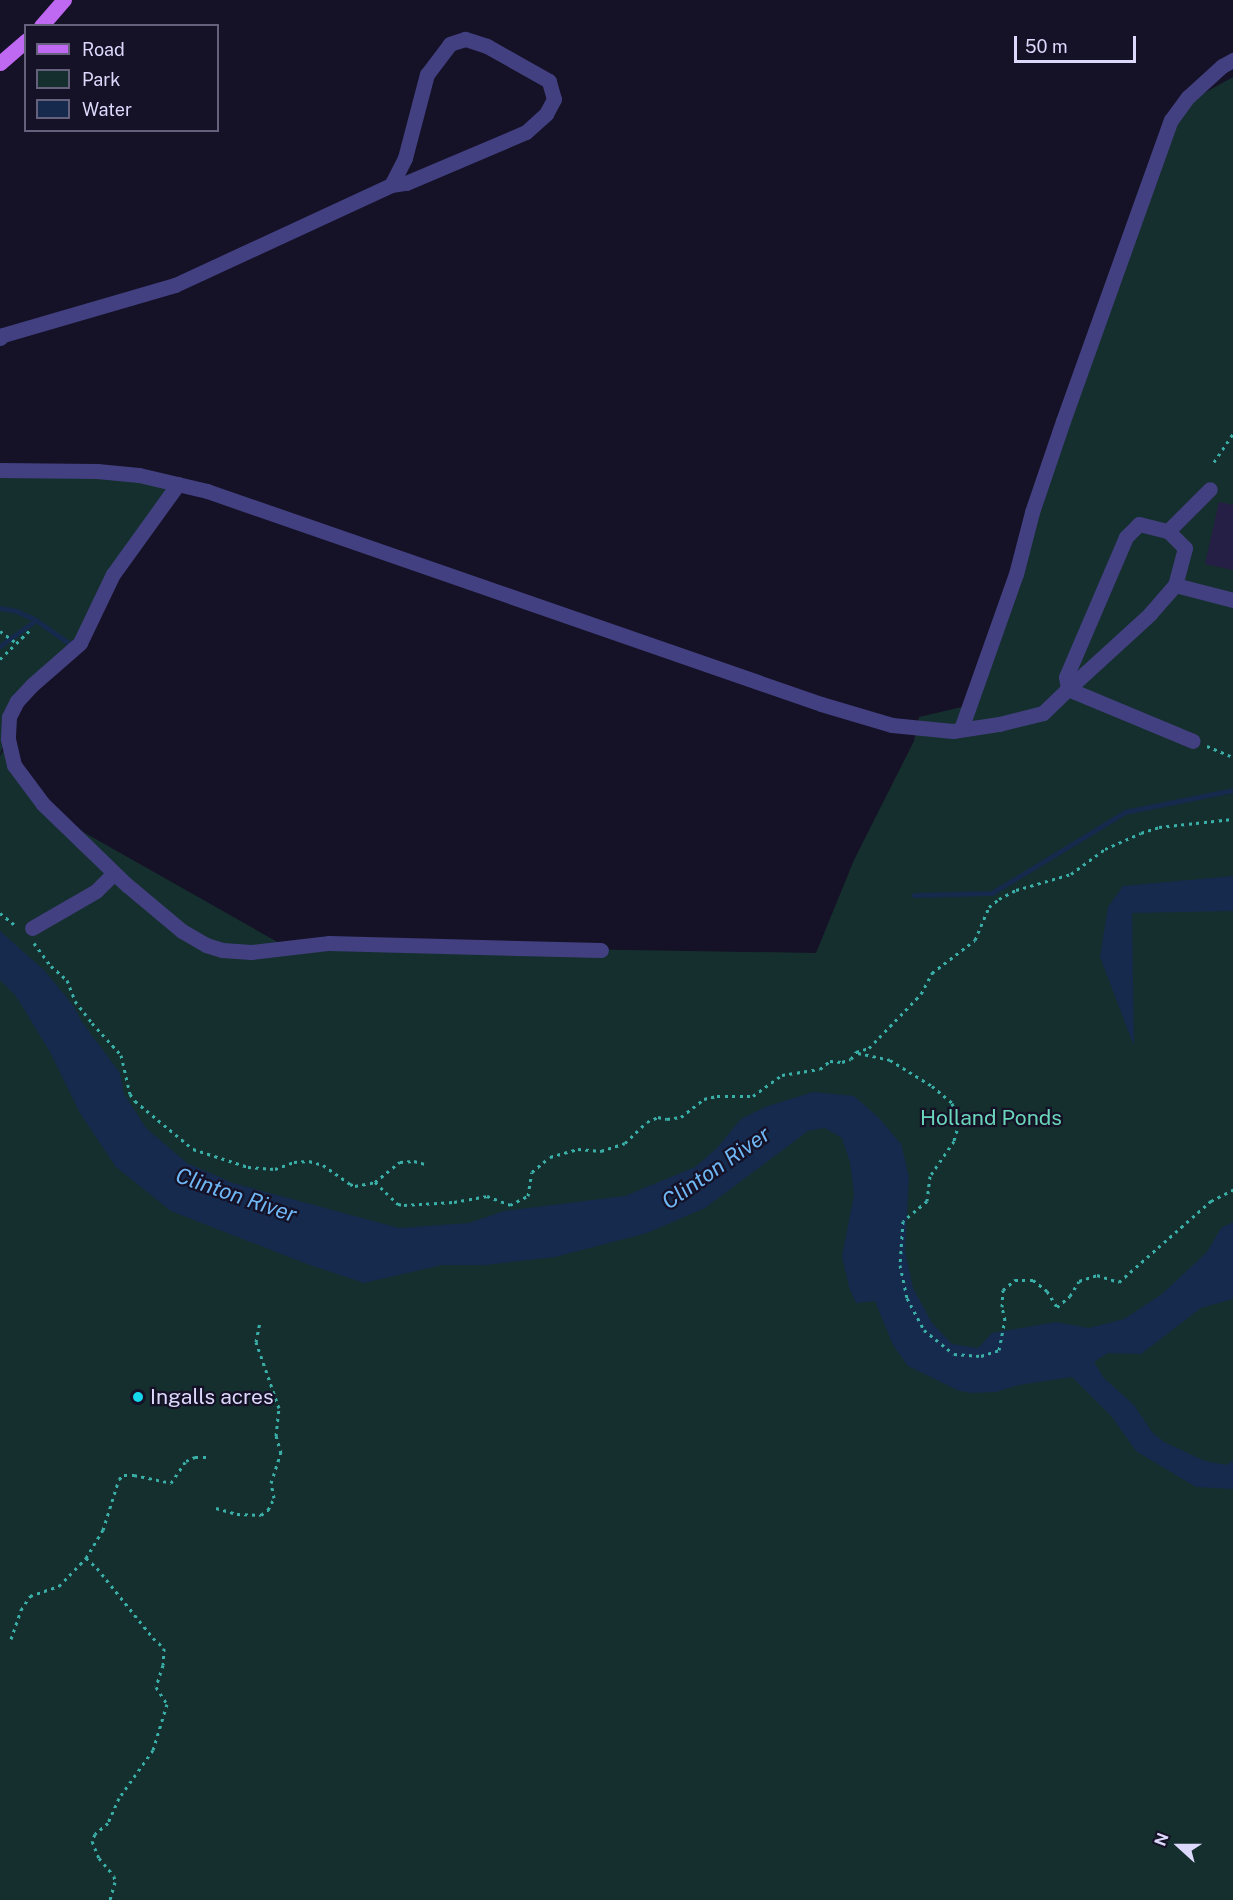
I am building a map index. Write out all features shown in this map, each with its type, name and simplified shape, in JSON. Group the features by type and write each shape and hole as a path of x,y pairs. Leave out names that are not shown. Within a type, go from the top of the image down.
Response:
{"main road":[{"path":"43,24 64,0"},
{"path":"0,63 24,42"}],"lane":[{"path":"1,336 175,285 392,185 406,183 526,132 546,114 554,99 549,81 487,46 465,39 450,44 427,74 405,158 392,185"},
{"path":"962,729 1016,574 1032,512 1063,421 1171,120 1188,97 1222,66 1233,60"},
{"path":"3,468 139,474 178,484 342,536 821,704 892,725 962,729 1043,713 1150,614 1175,585 1185,548 1168,531 1139,524 1126,537 1066,677 1068,689"},
{"path":"178,484 113,574 80,643 32,685 17,701 9,717 8,739 14,765 29,788 114,873 182,931 206,945 222,950 251,952 329,943 601,950"},
{"path":"1168,531 1210,489"},
{"path":"1175,585 1233,600"},
{"path":"1068,689 1193,741"},
{"path":"28,932 96,891 114,873"}],"path":[{"path":"1214,462 1233,434"},
{"path":"0,659 30,630"},
{"path":"0,631 18,644"},
{"path":"1193,741 1233,757"},
{"path":"375,1182 398,1204 454,1202 487,1196 510,1205 528,1196 532,1172 550,1157 578,1149 601,1151 625,1143 647,1122 658,1117 667,1119 681,1117 704,1099 717,1096 753,1096 782,1075 820,1069 830,1061 851,1059 856,1052 869,1048 921,994 932,973 975,940 989,907 999,899 1016,890 1071,874 1105,849 1141,833 1159,827 1233,819"},
{"path":"0,913 28,932 51,966 67,980 75,1001 122,1055 130,1094 135,1101 193,1149 248,1167 275,1169 294,1162 309,1161 323,1165 355,1186 375,1182 400,1162 414,1161 425,1164"},
{"path":"856,1052 890,1060 932,1086 952,1103 959,1123 954,1141 930,1176 927,1201 914,1209 903,1221 900,1265 907,1298 924,1330 954,1354 981,1356 999,1350 1005,1320 1002,1307 1003,1290 1015,1280 1033,1280 1047,1291 1057,1307 1070,1296 1079,1281 1097,1275 1119,1281 1210,1201 1233,1190"},
{"path":"216,1508 237,1514 261,1515 268,1510 274,1498 271,1483 281,1453 276,1436 279,1408 255,1342 260,1320"},
{"path":"11,1639 30,1596 59,1586 86,1558 103,1530 119,1479 124,1475 134,1475 171,1483 186,1461 195,1457 207,1457"},
{"path":"86,1558 164,1648 163,1665 156,1687 167,1704 153,1750 119,1798 108,1823 95,1834 92,1841 99,1858 114,1876 115,1882 110,1900"}],"green space":[{"name":"Holland Ponds","path":"1233,77 1233,1900 0,1900 0,756 5,748 48,812 288,948 325,945 816,953 854,860 914,741 919,717 966,706 1177,108"},
{"path":"0,473 97,473 173,486 87,626 30,682 0,754"}],"water":[{"path":"1233,876 1233,911 1132,913 1134,1046 1100,957 1108,907 1123,886"},
{"name":"Clinton River","path":"0,931 44,970 73,1005 82,1022 120,1073 124,1094 146,1128 187,1163 233,1183 399,1228 469,1223 504,1211 625,1196 695,1167 717,1148 741,1119 765,1107 813,1092 854,1096 879,1118 901,1144 909,1177 905,1251 913,1288 932,1323 952,1344 978,1348 992,1333 1056,1322 1089,1328 1124,1319 1162,1294 1207,1252 1221,1228 1233,1222 1233,1299 1201,1308 1141,1354 1108,1353 1094,1362 1104,1378 1134,1405 1152,1432 1164,1442 1205,1461 1227,1465 1233,1460 1233,1489 1196,1487 1136,1451 1112,1417 1072,1377 1019,1385 996,1392 971,1393 957,1390 908,1366 893,1345 875,1301 856,1303 849,1287 842,1256 854,1195 850,1162 842,1138 825,1128 808,1131 705,1208 647,1233 555,1257 485,1265 442,1265 364,1283 307,1264 171,1211 116,1167 80,1113 50,1052 16,996 0,980"}],"building":[{"path":"1219,502 1233,505 1233,570 1205,564"}],"waterway":[{"path":"0,608 17,611 36,620 69,643"},
{"path":"0,646 36,620"},
{"path":"914,895 992,893 1125,812 1233,790"}],"place":[{"name":"Ingalls acres","path":"138,1397"}]}
